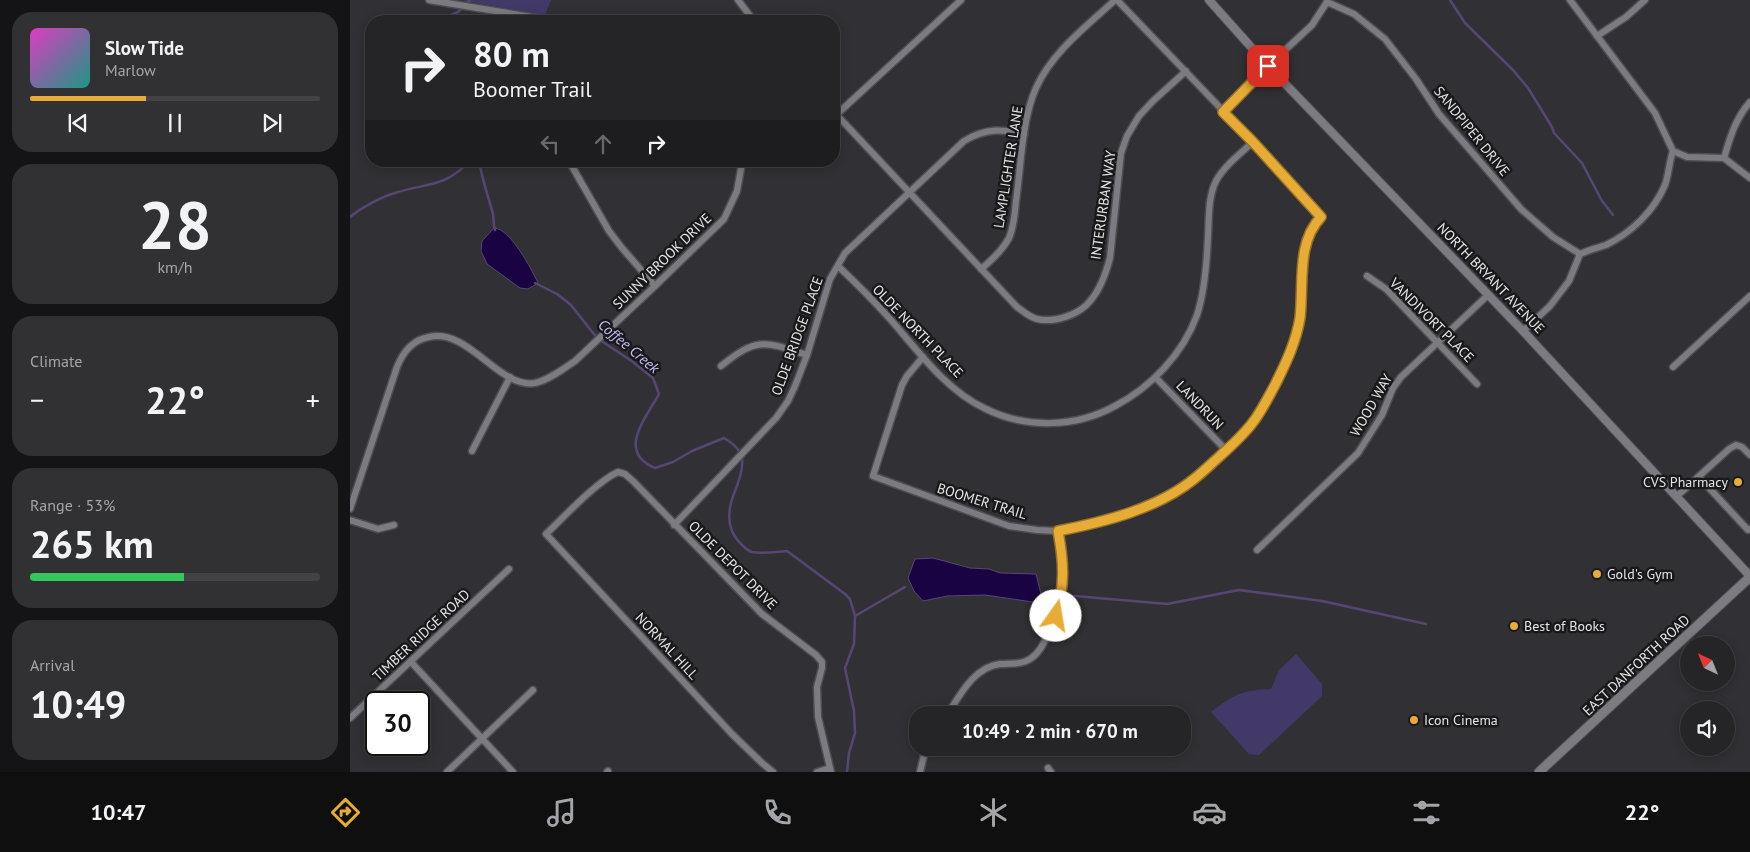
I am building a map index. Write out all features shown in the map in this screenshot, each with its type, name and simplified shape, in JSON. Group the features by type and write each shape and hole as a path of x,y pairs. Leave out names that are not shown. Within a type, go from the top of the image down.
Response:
{"main road":[{"name":"EAST DANFORTH ROAD","path":"1540,772 1750,577"}],"street":[{"path":"429,0 518,15"},
{"path":"738,0 749,15"},
{"path":"840,109 961,0"},
{"path":"1116,0 1253,142"},
{"name":"LAMPLIGHTER LANE","path":"981,269 1001,250 1009,237 1013,221 1026,119 1036,88 1052,61 1116,0"},
{"name":"NORTH BRYANT AVENUE","path":"1209,0 1268,66 1523,331 1750,577"},
{"path":"1523,331 1550,306 1569,281 1580,254 1605,245 1622,235 1649,212 1665,184 1673,151 1655,113 1570,0"},
{"path":"1598,36 1626,17 1645,0"},
{"path":"1223,112 1312,25 1327,1"},
{"name":"SANDPIPER DRIVE","path":"1327,1 1354,14 1385,39 1416,79 1439,114 1521,208 1553,237 1580,254"},
{"name":"INTERURBAN WAY","path":"840,119 1017,307 1037,319 1064,317 1078,311 1090,302 1106,273 1110,258 1121,152 1127,136 1139,116 1152,101 1186,71"},
{"path":"1724,158 1732,132 1742,112 1750,102"},
{"name":"OLDE BRIDGE PLACE","path":"674,524 776,418 788,402 807,355 830,279 852,246 964,141 977,133 1005,130 1024,134"},
{"name":"BOOMER TRAIL","path":"923,357 902,385 873,476 1009,526 1058,531 1119,516 1149,505 1194,480 1243,434 1257,417 1287,362 1300,318 1306,246 1313,226 1321,217 1253,142"},
{"name":"OLDE NORTH PLACE","path":"838,266 890,319 923,357 952,385 984,408 1012,418 1032,422 1070,422 1087,418 1127,400 1156,378 1188,334 1197,315 1201,297 1208,239 1210,200 1216,180 1233,160 1253,142"},
{"path":"1673,151 1687,157 1724,158 1750,178"},
{"path":"572,167 609,231 655,286"},
{"name":"SUNNY BROOK DRIVE","path":"350,509 396,367 402,354 410,346 426,337 448,337 470,348 510,377 524,382 534,383 563,370 655,286 724,219 737,192 739,167"},
{"name":"VANDIVORT PLACE","path":"1367,276 1386,289 1477,384"},
{"name":"WOOD WAY","path":"1256,550 1358,453 1382,415 1393,388 1408,370 1488,295"},
{"path":"1674,367 1750,296"},
{"path":"721,366 752,345 763,344 807,355"},
{"path":"472,451 510,377"},
{"name":"LANDRUN","path":"1156,378 1226,450"},
{"path":"1676,498 1736,445 1742,447 1750,455"},
{"name":"OLDE DEPOT DRIVE","path":"546,534 602,482 618,472 625,474 762,614 816,655 822,662 817,687 818,717 830,770"},
{"path":"1698,477 1748,530 1750,529"},
{"path":"350,520 378,529 394,525"},
{"path":"953,706 980,672 999,664 1023,662 1031,659 1039,651 1056,616 1060,599 1063,558 1058,531"},
{"name":"NORMAL HILL","path":"546,534 732,734 773,772"},
{"name":"TIMBER RIDGE ROAD","path":"350,718 509,569"},
{"path":"411,662 514,772"},
{"path":"447,772 534,690"},
{"path":"920,772 924,756"},
{"path":"817,772 830,770"}],"shaded area":[{"path":"461,0 551,0 545,15"},
{"path":"494,228 507,235 513,242 526,260 538,283 528,289 520,288 487,264 481,251 482,241"},
{"path":"933,558 970,568 989,569 1000,573 1036,574 1041,594 1033,602 985,595 947,596 923,601 914,591 908,578 915,559"},
{"path":"1296,654 1322,684 1322,696 1259,755 1249,754 1211,712 1238,694 1271,689 1279,670"}],"waterway":[{"name":"Coffee Creek","path":"451,15 458,12 470,0"},
{"path":"1450,0 1465,23 1513,70 1528,88 1554,133 1582,163 1602,201 1613,215"},
{"path":"350,217 378,200 443,180 452,176 463,167"},
{"name":"Coffee Creek","path":"480,167 493,214 495,230"},
{"name":"Coffee Creek","path":"535,283 557,294 571,305 597,338 653,378 659,394 642,424 636,444 637,453 643,461 655,468 673,462 692,451 724,438 728,440 740,452 742,460 742,470 729,515 732,531 738,541 752,552 787,551 850,599 855,616 854,644 845,668 854,711 855,733 849,753 847,772"},
{"path":"855,616 905,587"},
{"path":"1052,594 1167,604 1239,590 1322,601 1426,624"}],"place":[{"name":"CVS Pharmacy","path":"1738,482"},
{"name":"Gold's Gym","path":"1597,574"},
{"name":"Best of Books","path":"1514,626"},
{"name":"Icon Cinema","path":"1414,720"}],"route":[{"path":"1056,616 1063,575 1063,558 1058,531 1119,516 1149,505 1194,480 1243,434 1257,417 1287,362 1300,318 1306,246 1313,226 1321,217 1223,112 1268,66"}]}
